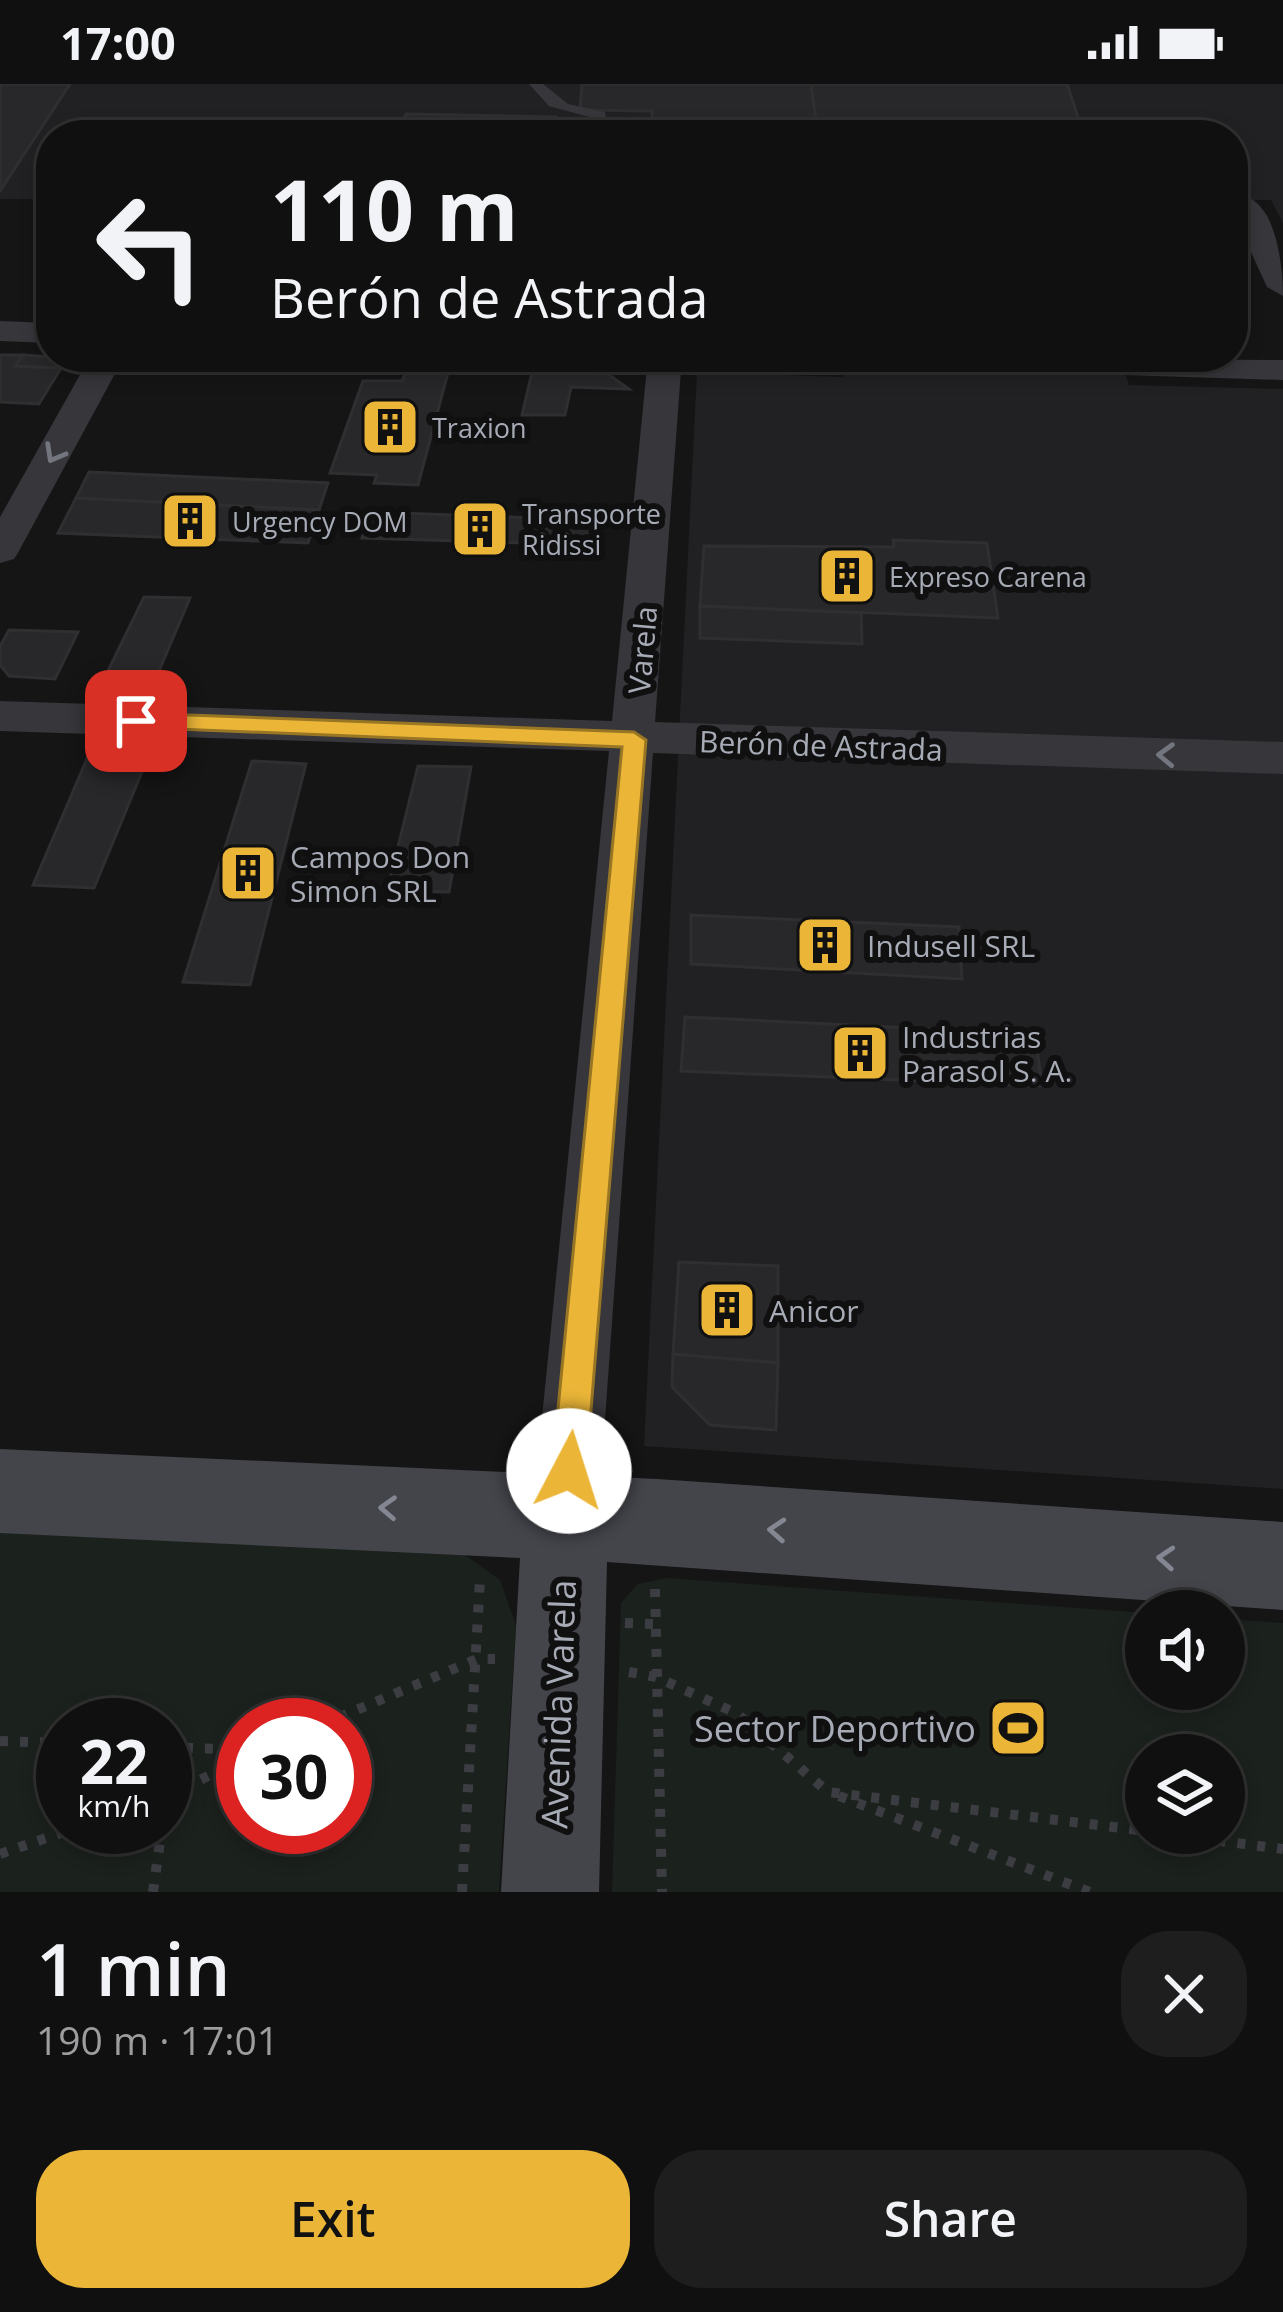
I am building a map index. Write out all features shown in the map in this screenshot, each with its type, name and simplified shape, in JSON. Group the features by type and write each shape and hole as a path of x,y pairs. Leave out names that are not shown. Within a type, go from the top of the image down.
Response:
{"main road":[{"path":"0,1491 657,1522 1283,1566"},
{"name":"Avenida Varela","path":"523,1515 518,1660 550,1892"}],"street":[{"path":"1248,213 1283,287"},
{"path":"0,332 36,333"},
{"path":"1248,369 1283,370"},
{"path":"0,551 99,372"},
{"name":"Varela","path":"523,1515 634,740 664,372"},
{"name":"Berón de Astrada","path":"0,716 1283,758"}],"lane":[{"path":"536,84 540,94 554,104 600,116 600,120"}],"path":[{"path":"462,1892 518,1660 523,1515"},
{"path":"657,1522 662,1892"},
{"path":"372,1708 518,1660 656,1677 736,1713 828,1792 1090,1892"},
{"path":"0,1741 36,1742"},
{"path":"828,1792 1125,1829"},
{"path":"0,1854 36,1842"},
{"path":"1245,1844 1283,1849"},
{"path":"153,1892 158,1854"}],"shaded area":[{"path":"0,84 1283,84 1283,223 1271,200 1248,200 1248,120 36,120 36,199 0,199"},
{"path":"697,372 843,377 843,372 1125,372 1129,385 1283,389 1283,1489 644,1446"},
{"path":"0,1529 461,1552 500,1580 516,1625 499,1892 0,1892"},
{"path":"667,1578 1125,1611 1125,1710 1245,1710 1245,1620 1283,1623 1283,1892 612,1892 621,1603 638,1584"}],"building":[{"path":"0,84 70,84 46,120 36,120 36,136 0,191"},
{"path":"582,84 811,84 816,120 652,120 652,111 580,110"},
{"path":"811,84 1067,84 1079,120 816,120"},
{"path":"406,114 556,117 556,120 403,120"},
{"path":"0,355 23,355 15,366 59,372 39,404 0,402"},
{"path":"23,355 36,356 36,367 15,366"},
{"name":"Traxion","path":"406,372 448,372 418,485 374,483 377,475 330,473 363,381 402,381"},
{"path":"532,372 608,374 629,389 571,387 565,415 522,415"},
{"path":"89,472 328,483 319,510 76,498"},
{"name":"Urgency DOM","path":"76,498 319,510 308,543 58,533"},
{"name":"Transporte Ridissi","path":"370,512 596,520 595,545 362,538"},
{"name":"Expreso Carena","path":"893,540 987,543 998,618 700,606 704,546 894,547"},
{"path":"144,597 190,598 153,685 102,683"},
{"path":"700,606 861,613 862,644 700,638"},
{"path":"9,630 78,632 55,679 9,676 0,665 0,646"},
{"path":"89,754 149,755 94,888 33,885"},
{"name":"Campos Don Simon SRL","path":"252,761 306,764 250,985 183,982"},
{"path":"418,766 471,767 449,892 387,891"},
{"name":"Indusell SRL","path":"691,915 959,927 962,979 691,964"},
{"name":"Industrias Parasol S. A.","path":"685,1017 1035,1034 1042,1086 681,1071"},
{"name":"Anicor","path":"679,1262 778,1266 778,1363 673,1354"},
{"path":"673,1354 778,1363 776,1430 710,1425 672,1387"}],"place":[{"name":"Traxion","path":"390,427"},
{"name":"Urgency DOM","path":"190,521"},
{"name":"Transporte Ridissi","path":"480,529"},
{"name":"Expreso Carena","path":"847,576"},
{"name":"Campos Don Simon SRL","path":"248,873"},
{"name":"Indusell SRL","path":"825,945"},
{"name":"Industrias Parasol S. A.","path":"860,1053"},
{"name":"Anicor","path":"727,1310"},
{"name":"Sector Deportivo","path":"1018,1728"}],"route":[{"path":"136,721 634,740 569,1471"}]}
